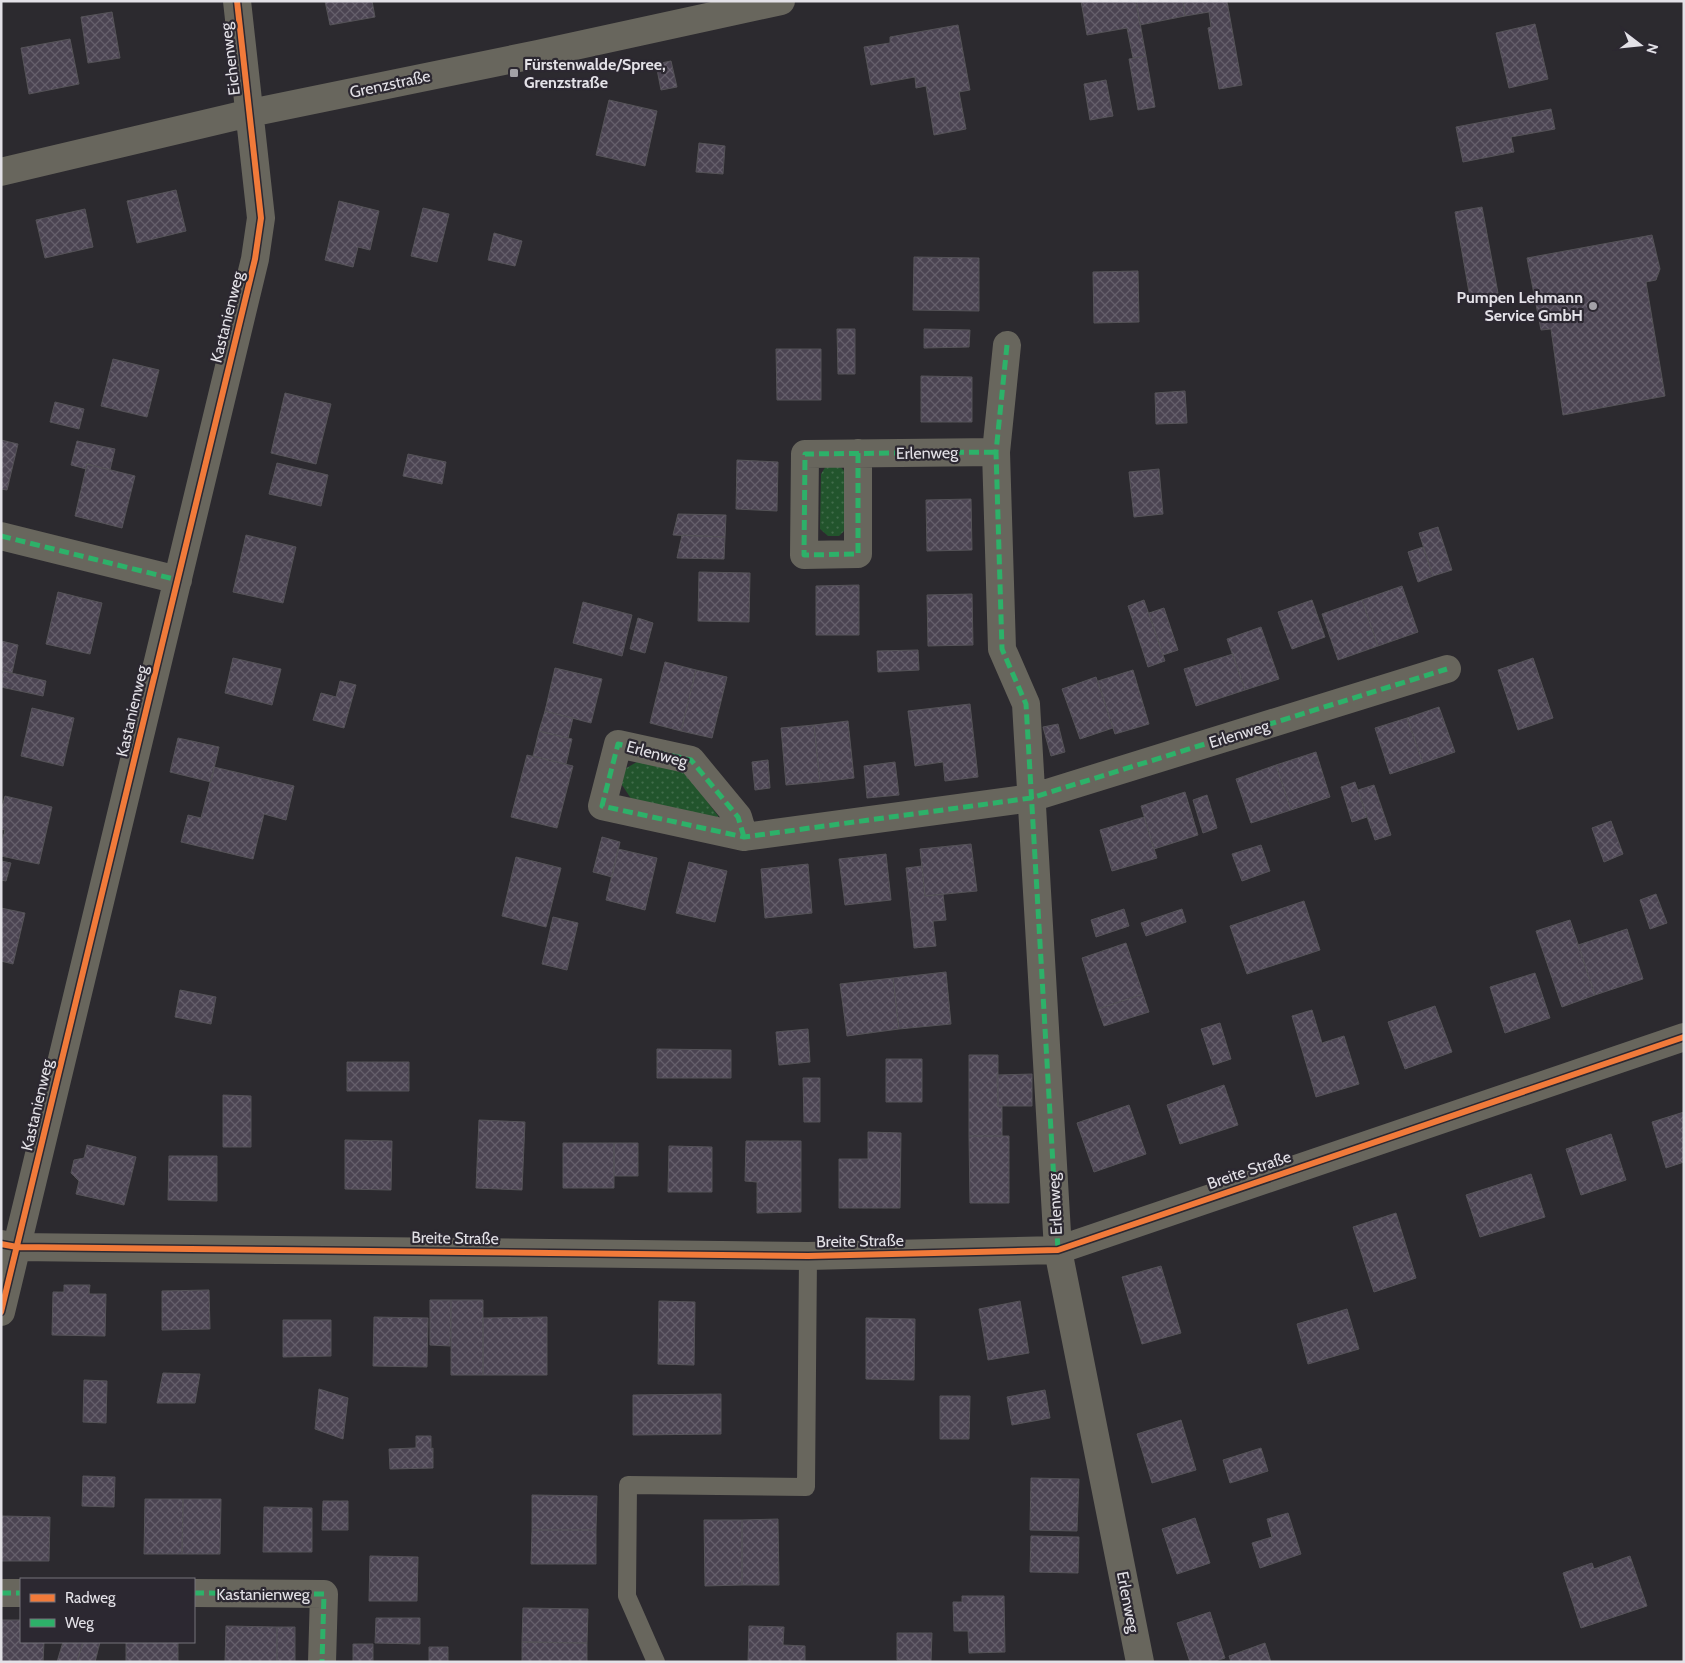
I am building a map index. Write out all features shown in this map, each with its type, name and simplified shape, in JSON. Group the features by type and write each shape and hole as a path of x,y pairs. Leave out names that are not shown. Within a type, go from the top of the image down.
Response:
{"street":[{"name":"Eichenweg","path":"237,1 250,113"},
{"name":"Grenzstraße","path":"1,172 250,113 538,54 727,6 781,1"},
{"name":"Kastanienweg","path":"1,1312 9,1246 178,580 255,259 261,218 250,113"},
{"name":"Erlenweg","path":"1007,344 996,452 1002,650 1026,704 1058,1250 1140,1662"},
{"name":"Erlenweg","path":"858,453 996,452"},
{"path":"1,536 178,580"},
{"name":"Erlenweg","path":"744,837 738,817 691,760 618,744 602,806 744,837 1031,798 1447,669"},
{"name":"Breite Straße","path":"9,1246 808,1256 1058,1250 1684,1037"},
{"path":"1,1593 20,1593"},
{"name":"Kastanienweg","path":"195,1593 324,1594 322,1662"}],"lane":[{"name":"Breite Straße","path":"656,1662 627,1596 628,1485 806,1487 808,1256"}],"green space":[{"path":"839,465 845,472 844,531 839,536 828,536 820,529 821,474 826,466"},
{"path":"642,759 683,769 719,820 632,800 620,782 623,770"}],"building":[{"path":"325,1 372,1 375,17 330,25"},
{"path":"1081,1 1136,1 1146,56 1133,58 1127,28 1087,35"},
{"path":"1136,1 1183,1 1185,16 1140,25"},
{"path":"1183,1 1227,1 1242,85 1219,89 1208,28 1211,27 1209,12 1185,16"},
{"path":"112,12 120,58 88,63 81,17"},
{"path":"1535,24 1548,79 1509,88 1496,33"},
{"path":"958,25 970,90 959,92 966,129 934,135 926,86 916,88 915,77 871,85 864,47 890,43 890,37"},
{"path":"70,39 79,84 29,94 21,48"},
{"path":"1146,56 1155,107 1138,110 1129,59"},
{"path":"671,61 677,87 661,90 656,64"},
{"path":"1106,80 1113,116 1090,120 1084,84"},
{"path":"609,100 657,111 645,166 596,155"},
{"path":"1551,109 1555,129 1511,137 1514,152 1463,162 1456,127"},
{"path":"699,143 725,146 723,174 696,172"},
{"path":"176,190 186,231 137,243 127,201"},
{"path":"339,201 379,211 370,250 358,247 353,267 325,260"},
{"path":"1482,207 1498,293 1470,298 1455,212"},
{"path":"423,208 449,214 437,262 411,256"},
{"path":"85,209 93,247 45,258 36,220"},
{"path":"494,233 522,241 515,266 488,260"},
{"name":"Pumpen Lehmann Service GmbH","path":"1652,235 1660,269 1656,280 1646,282 1665,396 1563,415 1551,329 1541,330 1527,258"},
{"path":"914,257 979,258 979,311 913,310"},
{"path":"1138,271 1139,322 1094,323 1093,272"},
{"path":"837,329 855,329 855,374 838,374"},
{"path":"924,329 970,330 969,347 924,348"},
{"path":"776,349 821,349 821,400 777,400"},
{"path":"113,359 159,370 147,417 101,406"},
{"path":"921,376 972,377 972,422 921,422"},
{"path":"1185,391 1187,423 1156,424 1155,393"},
{"path":"285,393 331,404 316,464 271,453"},
{"path":"55,402 84,409 79,429 50,422"},
{"path":"1,440 18,444 7,490 1,489"},
{"path":"77,441 115,449 110,470 87,464 86,469 71,465"},
{"path":"408,454 446,462 442,484 403,476"},
{"path":"737,460 778,462 777,511 736,509"},
{"path":"277,463 328,475 321,506 269,494"},
{"path":"87,464 135,476 122,528 75,516"},
{"path":"1159,469 1163,514 1134,517 1129,472"},
{"path":"971,499 972,550 927,551 926,500"},
{"path":"678,514 726,515 725,537 673,535"},
{"path":"1438,527 1452,570 1433,576 1419,533"},
{"path":"246,535 296,547 283,603 233,592"},
{"path":"682,535 725,537 724,559 677,558"},
{"path":"1423,547 1433,576 1418,582 1408,552"},
{"path":"699,572 750,573 749,622 698,621"},
{"path":"859,585 859,635 816,635 816,586"},
{"path":"1402,586 1418,632 1378,646 1362,600"},
{"path":"58,592 102,603 90,654 46,644"},
{"path":"972,594 973,645 928,646 927,595"},
{"path":"1144,600 1165,661 1148,667 1128,606"},
{"path":"1312,600 1325,637 1292,649 1278,612"},
{"path":"1362,600 1378,646 1338,660 1322,614"},
{"path":"583,602 632,615 622,656 573,643"},
{"path":"1164,608 1178,650 1163,655 1149,613"},
{"path":"638,618 653,623 645,653 630,649"},
{"path":"1261,627 1279,679 1245,690 1227,639"},
{"path":"1,641 18,645 12,673 1,670"},
{"path":"918,650 919,670 878,672 877,651"},
{"path":"1233,654 1245,690 1196,706 1184,669"},
{"path":"233,658 281,669 272,705 225,693"},
{"path":"1533,658 1553,718 1518,730 1498,670"},
{"path":"665,662 696,670 681,731 650,723"},
{"path":"555,668 602,679 591,723 545,711"},
{"path":"696,670 727,677 712,738 681,731"},
{"path":"1133,670 1149,724 1115,734 1098,681"},
{"path":"3,671 46,681 43,696 1,687"},
{"path":"1096,677 1113,728 1080,739 1062,689"},
{"path":"340,681 356,685 344,728 313,720 321,693 336,697"},
{"path":"970,704 978,777 945,781 943,762 915,766 908,711"},
{"path":"1439,707 1455,752 1423,763 1407,718"},
{"path":"32,708 74,718 63,766 21,756"},
{"path":"545,711 573,718 568,738 539,731"},
{"path":"1407,718 1423,763 1390,774 1375,728"},
{"path":"848,721 854,778 820,782 814,725"},
{"path":"1058,724 1065,752 1051,756 1043,727"},
{"path":"814,725 820,782 786,785 781,728"},
{"path":"539,731 572,739 566,764 533,756"},
{"path":"178,738 219,747 211,782 170,772"},
{"path":"1316,752 1330,797 1291,810 1276,765"},
{"path":"527,755 573,766 557,828 511,817"},
{"path":"768,760 770,788 755,790 752,762"},
{"path":"895,762 899,795 867,798 864,766"},
{"path":"1276,765 1291,810 1251,823 1236,779"},
{"path":"214,767 294,786 286,820 264,814 253,859 181,842 188,815 201,818"},
{"path":"1355,782 1367,817 1352,822 1341,787"},
{"path":"1374,785 1391,835 1375,840 1358,790"},
{"path":"1185,792 1198,835 1154,849 1141,806"},
{"path":"1207,795 1217,828 1203,833 1193,800"},
{"path":"5,796 52,807 39,864 1,856 1,845 5,830 1,829 1,811"},
{"path":"1144,817 1157,858 1112,871 1100,830"},
{"path":"1611,821 1623,854 1604,862 1592,828"},
{"path":"602,837 620,842 612,877 593,872"},
{"path":"971,844 977,891 925,896 920,849"},
{"path":"1261,845 1270,871 1242,881 1232,854"},
{"path":"618,849 657,858 645,910 606,900"},
{"path":"886,854 891,900 845,905 839,859"},
{"path":"516,857 561,868 546,927 502,916"},
{"path":"1,861 11,863 6,881 1,880"},
{"path":"689,862 727,871 715,922 676,913"},
{"path":"808,864 812,913 765,918 761,869"},
{"path":"922,866 925,896 943,894 946,920 933,921 936,946 914,948 906,868"},
{"path":"1656,894 1667,923 1650,929 1640,900"},
{"path":"1304,901 1320,950 1247,974 1230,926"},
{"path":"1,908 25,913 13,964 1,961"},
{"path":"1124,909 1129,926 1096,937 1091,920"},
{"path":"1182,909 1186,922 1146,936 1141,923"},
{"path":"553,917 578,923 567,970 542,964"},
{"path":"1570,920 1595,995 1562,1007 1536,931"},
{"path":"1627,929 1643,979 1595,995 1578,945"},
{"path":"1126,943 1143,994 1098,1009 1082,958"},
{"path":"946,972 951,1024 899,1029 893,978"},
{"path":"1535,973 1550,1018 1505,1033 1490,987"},
{"path":"893,978 899,1029 847,1036 840,984"},
{"path":"180,990 216,997 211,1024 175,1017"},
{"path":"1143,994 1149,1012 1104,1026 1098,1009"},
{"path":"1435,1006 1452,1052 1405,1069 1388,1022"},
{"path":"1312,1010 1322,1043 1344,1036 1359,1084 1316,1097 1292,1016"},
{"path":"1220,1023 1231,1059 1213,1065 1201,1029"},
{"path":"808,1029 810,1062 779,1065 776,1032"},
{"path":"657,1049 731,1050 731,1078 657,1078"},
{"path":"969,1055 998,1055 998,1106 1002,1106 1002,1136 969,1136"},
{"path":"886,1059 922,1059 922,1102 886,1102"},
{"path":"347,1062 409,1062 409,1091 347,1091"},
{"path":"1032,1074 1032,1106 998,1106 997,1075"},
{"path":"803,1078 820,1078 820,1122 804,1122"},
{"path":"1224,1085 1238,1125 1180,1144 1167,1105"},
{"path":"223,1095 251,1096 251,1147 223,1147"},
{"path":"1129,1105 1146,1154 1094,1172 1077,1123"},
{"path":"1684,1112 1684,1162 1666,1168 1652,1122"},
{"path":"479,1120 525,1122 522,1190 476,1188"},
{"path":"868,1132 901,1133 900,1208 839,1208 839,1159 868,1159"},
{"path":"1611,1134 1626,1180 1581,1195 1566,1149"},
{"path":"969,1136 1009,1136 1009,1203 970,1203"},
{"path":"345,1140 392,1141 391,1190 345,1189"},
{"path":"746,1141 801,1141 801,1212 757,1213 757,1182 745,1181"},
{"path":"563,1143 614,1143 614,1188 563,1188"},
{"path":"614,1143 638,1143 638,1176 614,1176"},
{"path":"87,1145 136,1157 124,1205 76,1194 79,1181 71,1173 74,1160 84,1158"},
{"path":"669,1146 712,1147 712,1192 668,1192"},
{"path":"169,1156 217,1156 217,1201 168,1200"},
{"path":"1531,1174 1545,1217 1480,1237 1466,1195"},
{"path":"1396,1213 1416,1278 1374,1292 1353,1227"},
{"path":"1161,1266 1181,1333 1142,1344 1122,1277"},
{"path":"64,1285 90,1285 89,1294 106,1294 105,1336 52,1335 53,1292 64,1292"},
{"path":"209,1290 210,1329 162,1330 162,1291"},
{"path":"430,1300 451,1300 450,1346 430,1345"},
{"path":"451,1300 483,1300 483,1375 451,1375"},
{"path":"659,1301 695,1302 694,1365 658,1364"},
{"path":"1020,1301 1029,1353 988,1360 979,1309"},
{"path":"1347,1309 1359,1349 1308,1364 1297,1324"},
{"path":"374,1317 428,1318 427,1367 373,1366"},
{"path":"547,1317 547,1375 483,1375 483,1318"},
{"path":"866,1318 915,1319 914,1380 866,1379"},
{"path":"283,1320 331,1320 331,1356 283,1357"},
{"path":"163,1373 200,1374 195,1403 157,1403"},
{"path":"84,1380 107,1381 106,1423 83,1422"},
{"path":"319,1389 348,1398 343,1439 315,1429"},
{"path":"1045,1390 1050,1418 1012,1425 1007,1397"},
{"path":"721,1394 721,1434 633,1435 633,1395"},
{"path":"940,1396 970,1396 969,1439 940,1439"},
{"path":"1181,1420 1196,1470 1152,1483 1137,1434"},
{"path":"416,1436 431,1436 433,1468 390,1469 389,1449 416,1448"},
{"path":"1261,1448 1268,1471 1230,1483 1223,1460"},
{"path":"83,1476 115,1477 114,1507 82,1506"},
{"path":"1031,1478 1079,1479 1077,1531 1030,1530"},
{"path":"532,1495 597,1496 596,1530 532,1530"},
{"path":"145,1499 183,1499 182,1554 144,1554"},
{"path":"183,1499 221,1499 220,1554 182,1554"},
{"path":"323,1501 348,1501 348,1530 322,1530"},
{"path":"264,1507 312,1508 312,1552 263,1552"},
{"path":"1288,1513 1301,1554 1260,1568 1252,1543 1272,1537 1267,1519"},
{"path":"1,1516 50,1517 49,1561 1,1561"},
{"path":"1195,1518 1210,1563 1177,1574 1162,1529"},
{"path":"778,1519 779,1585 742,1585 742,1520"},
{"path":"704,1520 742,1520 742,1585 705,1586"},
{"path":"532,1530 596,1530 596,1564 531,1564"},
{"path":"1031,1536 1079,1537 1078,1573 1030,1572"},
{"path":"370,1556 418,1557 417,1601 369,1601"},
{"path":"1630,1556 1647,1606 1581,1628 1563,1573 1592,1563 1594,1569"},
{"path":"962,1596 1004,1596 1005,1652 969,1653 968,1631 954,1631 953,1602 962,1602"},
{"path":"523,1608 588,1609 587,1643 522,1642"},
{"path":"1210,1612 1225,1658 1212,1662 1190,1662 1177,1623"},
{"path":"376,1618 420,1618 420,1644 375,1643"},
{"path":"1,1620 20,1620 20,1643 44,1643 43,1662 1,1662"},
{"path":"226,1626 277,1627 277,1662 225,1662"},
{"path":"749,1626 784,1627 783,1645 805,1646 805,1662 748,1662"},
{"path":"277,1627 295,1627 295,1662 277,1662"},
{"path":"897,1633 932,1633 931,1661 897,1660"},
{"path":"522,1642 587,1643 587,1662 522,1662"},
{"path":"63,1643 83,1643 77,1662 57,1662"},
{"path":"83,1643 100,1643 95,1662 77,1662"},
{"path":"126,1643 178,1643 178,1662 126,1662"},
{"path":"1265,1643 1271,1662 1231,1662 1229,1656"},
{"path":"353,1644 373,1644 373,1662 353,1662"},
{"path":"429,1647 448,1647 448,1662 429,1662"}],"marked path":[{"path":"1007,345 996,452 1002,649 1026,704 1058,1250"},
{"path":"858,453 858,554 804,555 805,454 996,452"},
{"path":"1,536 178,580"},
{"path":"744,837 738,817 691,760 618,744 602,806 744,837 1031,798 1447,669"},
{"path":"1,1593 20,1593"},
{"path":"195,1593 324,1594 322,1662"}],"cycle path":[{"path":"1,1312 255,259 261,218 237,1"},
{"path":"1,1244 17,1247 808,1256 1058,1250 1684,1037"}],"place":[{"name":"Fürstenwalde/Spree, Grenzstraße","path":"514,73"},
{"name":"Pumpen Lehmann Service GmbH","path":"1593,306"}]}
